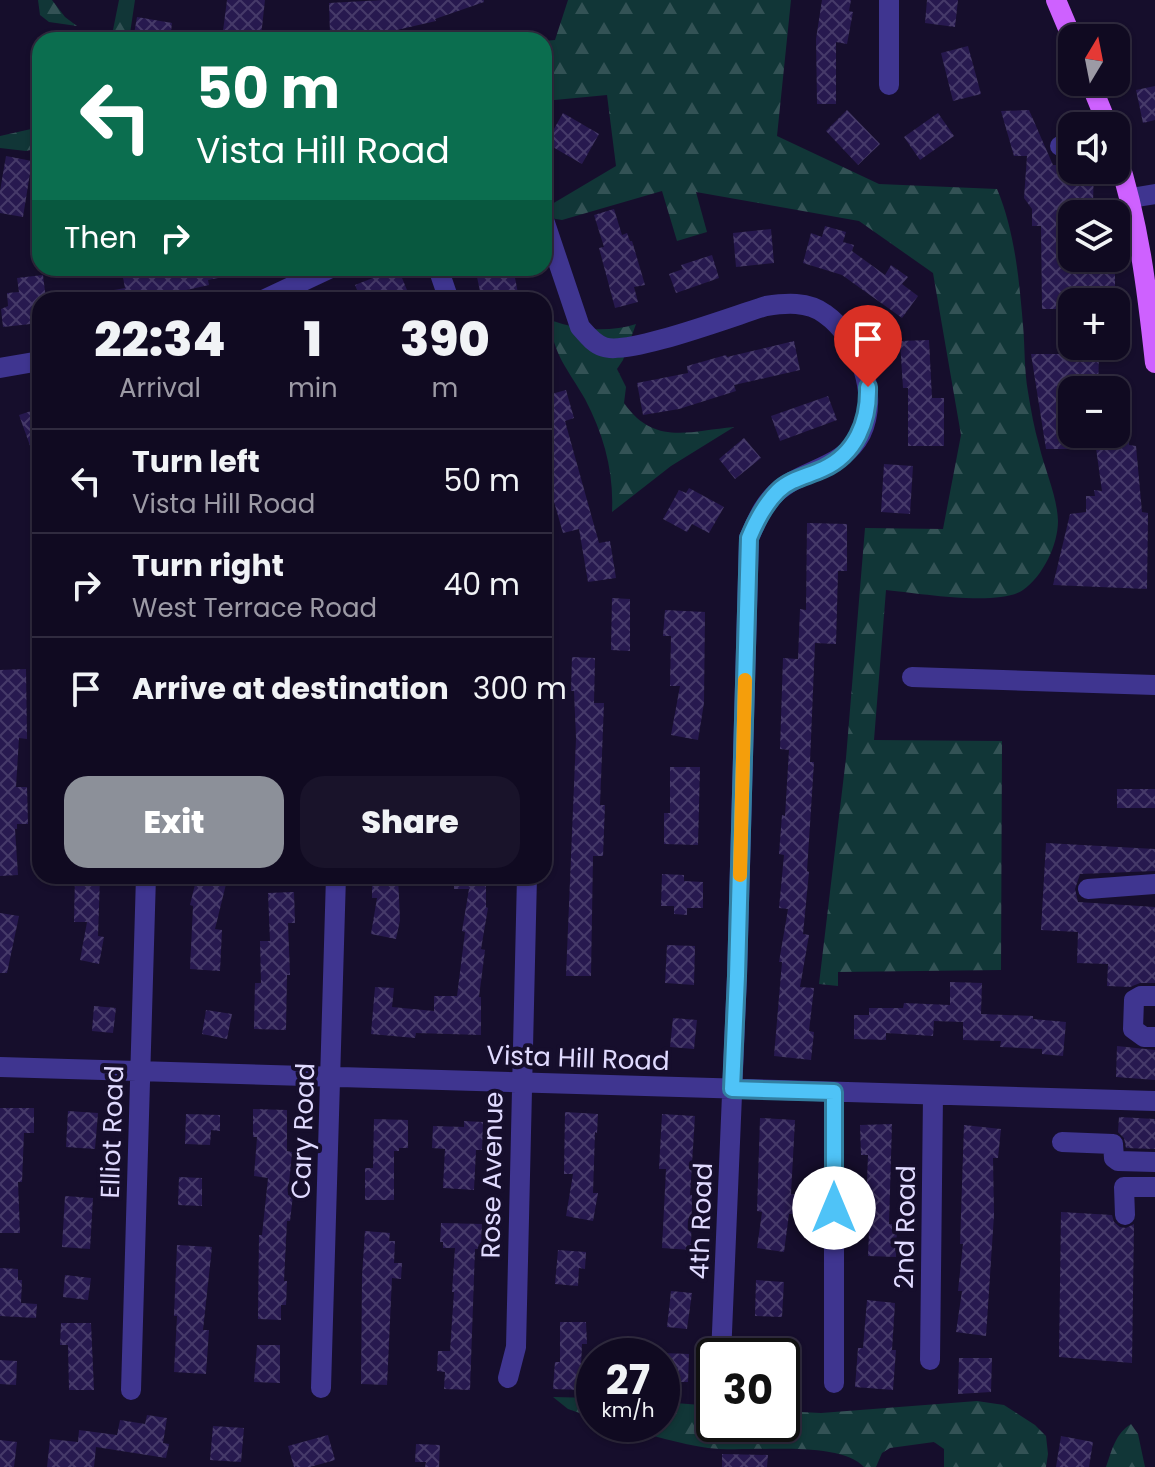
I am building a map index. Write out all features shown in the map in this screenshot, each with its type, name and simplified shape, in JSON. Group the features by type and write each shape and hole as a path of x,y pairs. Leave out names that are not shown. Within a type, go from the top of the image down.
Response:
{"main road":[{"path":"1056,0 1066,24"},
{"path":"1126,184 1146,279 1155,363"}],"street":[{"path":"889,0 889,85"},
{"path":"1131,198 1155,194"},
{"name":"4th Road","path":"552,244 580,327 589,338 605,348 629,348 766,306 789,303 824,313 848,337 868,387 868,404 861,434 844,455 826,468 779,490 759,513 749,538 737,976 722,1338"},
{"path":"280,292 314,276"},
{"path":"0,368 32,362"},
{"path":"912,677 1155,685"},
{"name":"Elliot Road","path":"131,1390 146,884"},
{"name":"Cary Road","path":"321,1388 336,884"},
{"name":"Rose Avenue","path":"508,1378 516,1343 527,884"},
{"path":"1088,889 1155,884"},
{"path":"1155,996 1141,996 1134,1000 1132,1025 1144,1037 1155,1037"},
{"name":"Vista Hill Road","path":"0,1067 1155,1101"},
{"path":"834,1092 834,1383"},
{"name":"2nd Road","path":"930,1360 933,1095"},
{"path":"1062,1142 1113,1144 1114,1158 1118,1161 1155,1162"},
{"path":"1125,1215 1124,1187 1155,1187"}],"green space":[{"path":"38,0 52,0 65,17 77,26 49,22 40,15"},
{"path":"119,0 135,0 130,32 113,32"},
{"path":"568,0 791,0 777,136 879,184 997,189 1015,256 1027,384 1055,502 1058,521 1055,540 1037,577 1023,590 1011,595 957,598 886,590 874,740 1002,741 1001,970 838,972 838,986 819,984 846,758 865,528 943,529 961,435 933,273 859,221 696,192 707,232 677,241 662,191 562,220 552,218 552,204 616,166 607,95 552,100 552,40 555,40"},
{"path":"32,129 32,150 0,148 0,136"},
{"path":"552,321 593,329 615,329 636,324 617,369 626,387 624,403 635,417 660,431 673,433 734,427 671,466 612,512 609,468 598,426 558,352"},
{"path":"553,1397 576,1398 576,1412"},
{"path":"977,1401 1004,1405 1046,1436 1046,1467 944,1467 944,1449 934,1442 890,1448 882,1453 876,1467 864,1467 852,1458 814,1450 725,1449 676,1442 680,1442 680,1403 696,1405 696,1442 800,1442 800,1412"},
{"path":"1131,1424 1138,1434 1145,1467 1106,1467 1118,1438"}],"building":[{"path":"227,0 265,0 261,32 223,31"},
{"path":"484,0 436,21 388,32 330,32 329,3"},
{"path":"822,0 851,0 849,11 853,12 847,44 836,42 836,104 817,104 816,39"},
{"path":"927,0 958,0 955,27 925,23"},
{"path":"137,17 172,23 171,32 134,32"},
{"path":"968,46 981,94 953,101 941,53"},
{"path":"1155,86 1155,120 1143,123 1136,90"},
{"path":"847,110 880,144 858,165 826,131"},
{"path":"1029,110 1053,165 1058,165 1058,184 1094,184 1093,200 1058,200 1058,272 1115,272 1115,286 1120,288 1058,288 1058,309 1042,309 1041,226 1032,226 1032,209 1024,198 1027,156 1014,156 1001,111"},
{"path":"563,113 599,134 582,164 552,146 552,132"},
{"path":"938,113 954,136 920,160 904,137"},
{"path":"6,156 32,161 23,217 0,213"},
{"path":"614,209 622,235 627,233 632,241 645,285 634,287 638,302 615,308 599,248 604,247 594,215"},
{"path":"825,226 846,232 843,242 854,245 852,251 885,275 891,265 908,277 902,284 918,296 902,318 842,275 803,263 811,233 822,237"},
{"path":"771,229 774,263 736,267 733,233"},
{"path":"712,255 719,278 676,293 669,274 683,269 681,265"},
{"path":"43,276 45,292 32,292 32,324 3,327 1,309 8,306 7,293 19,292 17,278"},
{"path":"123,276 228,276 208,280 209,285 178,292 103,292 125,288"},
{"path":"378,276 401,276 408,292 358,292 355,285"},
{"path":"477,276 515,276 518,292 480,292"},
{"path":"929,340 932,398 944,398 944,446 908,446 908,388 903,388 900,341"},
{"path":"794,341 800,370 734,385 736,391 679,409 643,415 637,383 688,373 687,366 726,355"},
{"path":"1031,354 1058,354 1058,360 1099,360 1098,376 1058,376 1058,448 1069,449 1046,449"},
{"path":"566,390 574,418 565,421 599,543 610,541 616,578 588,582 579,529 563,533 552,495 552,394"},
{"path":"828,396 837,420 780,441 771,416"},
{"path":"32,411 32,451 19,415"},
{"path":"744,438 761,458 735,479 719,459"},
{"path":"1136,446 1142,512 1148,513 1147,589 1053,585 1070,514 1086,512 1086,496 1095,496 1094,490 1102,491 1096,448"},
{"path":"884,464 913,466 910,514 881,512"},
{"path":"689,488 724,507 709,533 692,524 687,532 663,519 679,490 686,493"},
{"path":"807,523 847,524 847,571 838,571 836,644 815,643 810,762 814,762 803,934 809,935 800,987 814,988 809,1031 814,1032 811,1060 774,1056 782,962 779,962 788,909 779,908 784,855 779,854 789,750 780,749 783,658 798,659 800,609 806,610"},
{"path":"612,598 630,599 630,651 611,650"},
{"path":"665,610 705,612 704,703 698,740 671,735 680,686 670,686 671,636 663,636"},
{"path":"572,657 595,658 594,703 604,703 600,805 605,805 603,856 593,856 591,976 566,976 576,738 574,691 571,691"},
{"path":"26,669 27,739 19,738 16,787 27,787 28,824 17,824 15,829 18,875 0,876 0,670"},
{"path":"670,767 700,767 698,845 664,844 664,813 670,813"},
{"path":"1117,789 1155,789 1155,808 1117,808"},
{"path":"1046,843 1155,849 1155,871 1080,874 1075,889 1078,902 1155,907 1155,983 1130,987 1107,986 1108,964 1077,963 1078,932 1041,930"},
{"path":"662,874 684,875 684,881 703,882 703,908 687,908 687,915 674,914 674,906 661,906"},
{"path":"75,884 100,884 98,936 104,937 99,964 80,960 87,922 74,922"},
{"path":"195,884 226,884 215,929 222,930 220,971 190,969 193,906 190,905"},
{"path":"372,884 398,884 400,920 396,939 371,934 377,898 372,898"},
{"path":"454,884 486,884 488,908 481,949 485,950 479,997 481,1035 416,1033 415,1038 371,1034 375,987 394,988 392,1007 434,1011 434,996 457,996 469,889 454,889"},
{"path":"294,892 295,923 288,923 290,975 287,975 286,1030 254,1029 255,983 261,983 260,941 270,941 268,893"},
{"path":"0,913 19,916 7,973 0,973"},
{"path":"667,945 695,946 694,985 665,983"},
{"path":"950,982 982,983 981,1014 1033,1016 1033,1019 1066,1022 1063,1056 1042,1054 1042,1049 1000,1047 1001,1041 963,1040 963,1022 934,1021 933,1036 886,1033 886,1040 854,1039 854,1015 869,1015 869,1008 903,1008 904,1003 950,1005"},
{"path":"94,1006 116,1008 113,1033 92,1031"},
{"path":"206,1010 232,1014 227,1039 202,1034"},
{"path":"673,1018 697,1020 694,1049 670,1047"},
{"path":"1117,1046 1155,1050 1155,1080 1116,1077"},
{"path":"0,1108 34,1108 34,1133 24,1133 22,1182 18,1182 20,1233 0,1233"},
{"path":"253,1109 287,1110 287,1151 292,1152 288,1195 293,1195 290,1221 287,1221 286,1305 281,1305 281,1320 258,1319 259,1235 262,1235 268,1178 254,1176 257,1137 253,1137"},
{"path":"68,1111 98,1113 95,1149 66,1147"},
{"path":"565,1112 598,1114 593,1193 598,1193 593,1221 566,1216 573,1174 564,1174"},
{"path":"186,1114 220,1115 220,1131 211,1130 210,1145 185,1144"},
{"path":"662,1114 695,1116 690,1195 691,1250 662,1248 666,1169 659,1169"},
{"path":"1119,1117 1155,1119 1155,1149 1126,1148 1124,1138 1118,1132"},
{"path":"760,1118 795,1120 791,1194 799,1195 797,1214 789,1214 784,1252 757,1248 762,1212 757,1211"},
{"path":"374,1119 408,1120 408,1148 394,1151 394,1200 365,1200 365,1168 373,1168"},
{"path":"464,1121 483,1122 482,1150 476,1150 474,1190 443,1188 445,1149 432,1148 433,1126 464,1127"},
{"path":"892,1124 889,1224 897,1224 896,1257 868,1256 868,1155 861,1155 860,1125"},
{"path":"964,1125 1001,1129 998,1158 993,1158 994,1215 986,1336 956,1332 962,1291 958,1291 963,1244 960,1244"},
{"path":"179,1177 202,1178 202,1206 178,1205"},
{"path":"65,1196 93,1198 90,1249 62,1247"},
{"path":"1061,1212 1112,1215 1120,1227 1134,1224 1132,1363 1059,1357"},
{"path":"441,1223 482,1224 481,1249 475,1249 470,1390 444,1389 445,1372 437,1371 438,1351 450,1351 454,1292 455,1248 443,1248 443,1242 440,1242"},
{"path":"365,1231 390,1233 389,1241 395,1241 394,1263 402,1263 401,1279 392,1278 387,1385 361,1384"},
{"path":"177,1245 212,1247 203,1330 209,1330 206,1374 174,1372"},
{"path":"558,1250 586,1252 585,1269 579,1268 578,1286 555,1284"},
{"path":"0,1268 18,1269 18,1280 22,1280 21,1303 37,1304 36,1318 0,1316"},
{"path":"65,1275 91,1278 88,1300 63,1297"},
{"path":"756,1280 784,1282 782,1317 755,1316"},
{"path":"671,1291 692,1293 687,1329 667,1327"},
{"path":"867,1300 895,1303 893,1390 855,1387 858,1348 863,1348"},
{"path":"560,1322 586,1322 587,1338 576,1338 576,1390 553,1389 555,1362 560,1362"},
{"path":"61,1323 91,1323 94,1390 69,1390 68,1345 60,1345"},
{"path":"257,1345 280,1345 280,1383 254,1382"},
{"path":"680,1354 689,1354 688,1382 680,1382"},
{"path":"959,1358 992,1358 991,1392 958,1394"},
{"path":"0,1360 17,1361 16,1385 0,1384"},
{"path":"147,1415 167,1418 163,1443 169,1444 166,1458 96,1447 94,1467 47,1467 50,1439 78,1442 79,1430 117,1435 120,1420 145,1424"},
{"path":"213,1426 244,1428 241,1462 210,1460"},
{"path":"328,1435 335,1460 310,1467 294,1467 288,1446"},
{"path":"1061,1436 1093,1442 1089,1467 1056,1467"},
{"path":"0,1440 17,1442 14,1467 0,1467"},
{"path":"416,1444 440,1445 439,1467 425,1467 426,1462 415,1462"},
{"path":"722,1454 768,1455 767,1467 722,1467"}],"slow traffic":[{"path":"740,875 745,680"}],"route":[{"path":"834,1208 834,1092 732,1089 749,538 759,513 779,490 826,468 844,455 861,434 868,404 868,387"}]}
